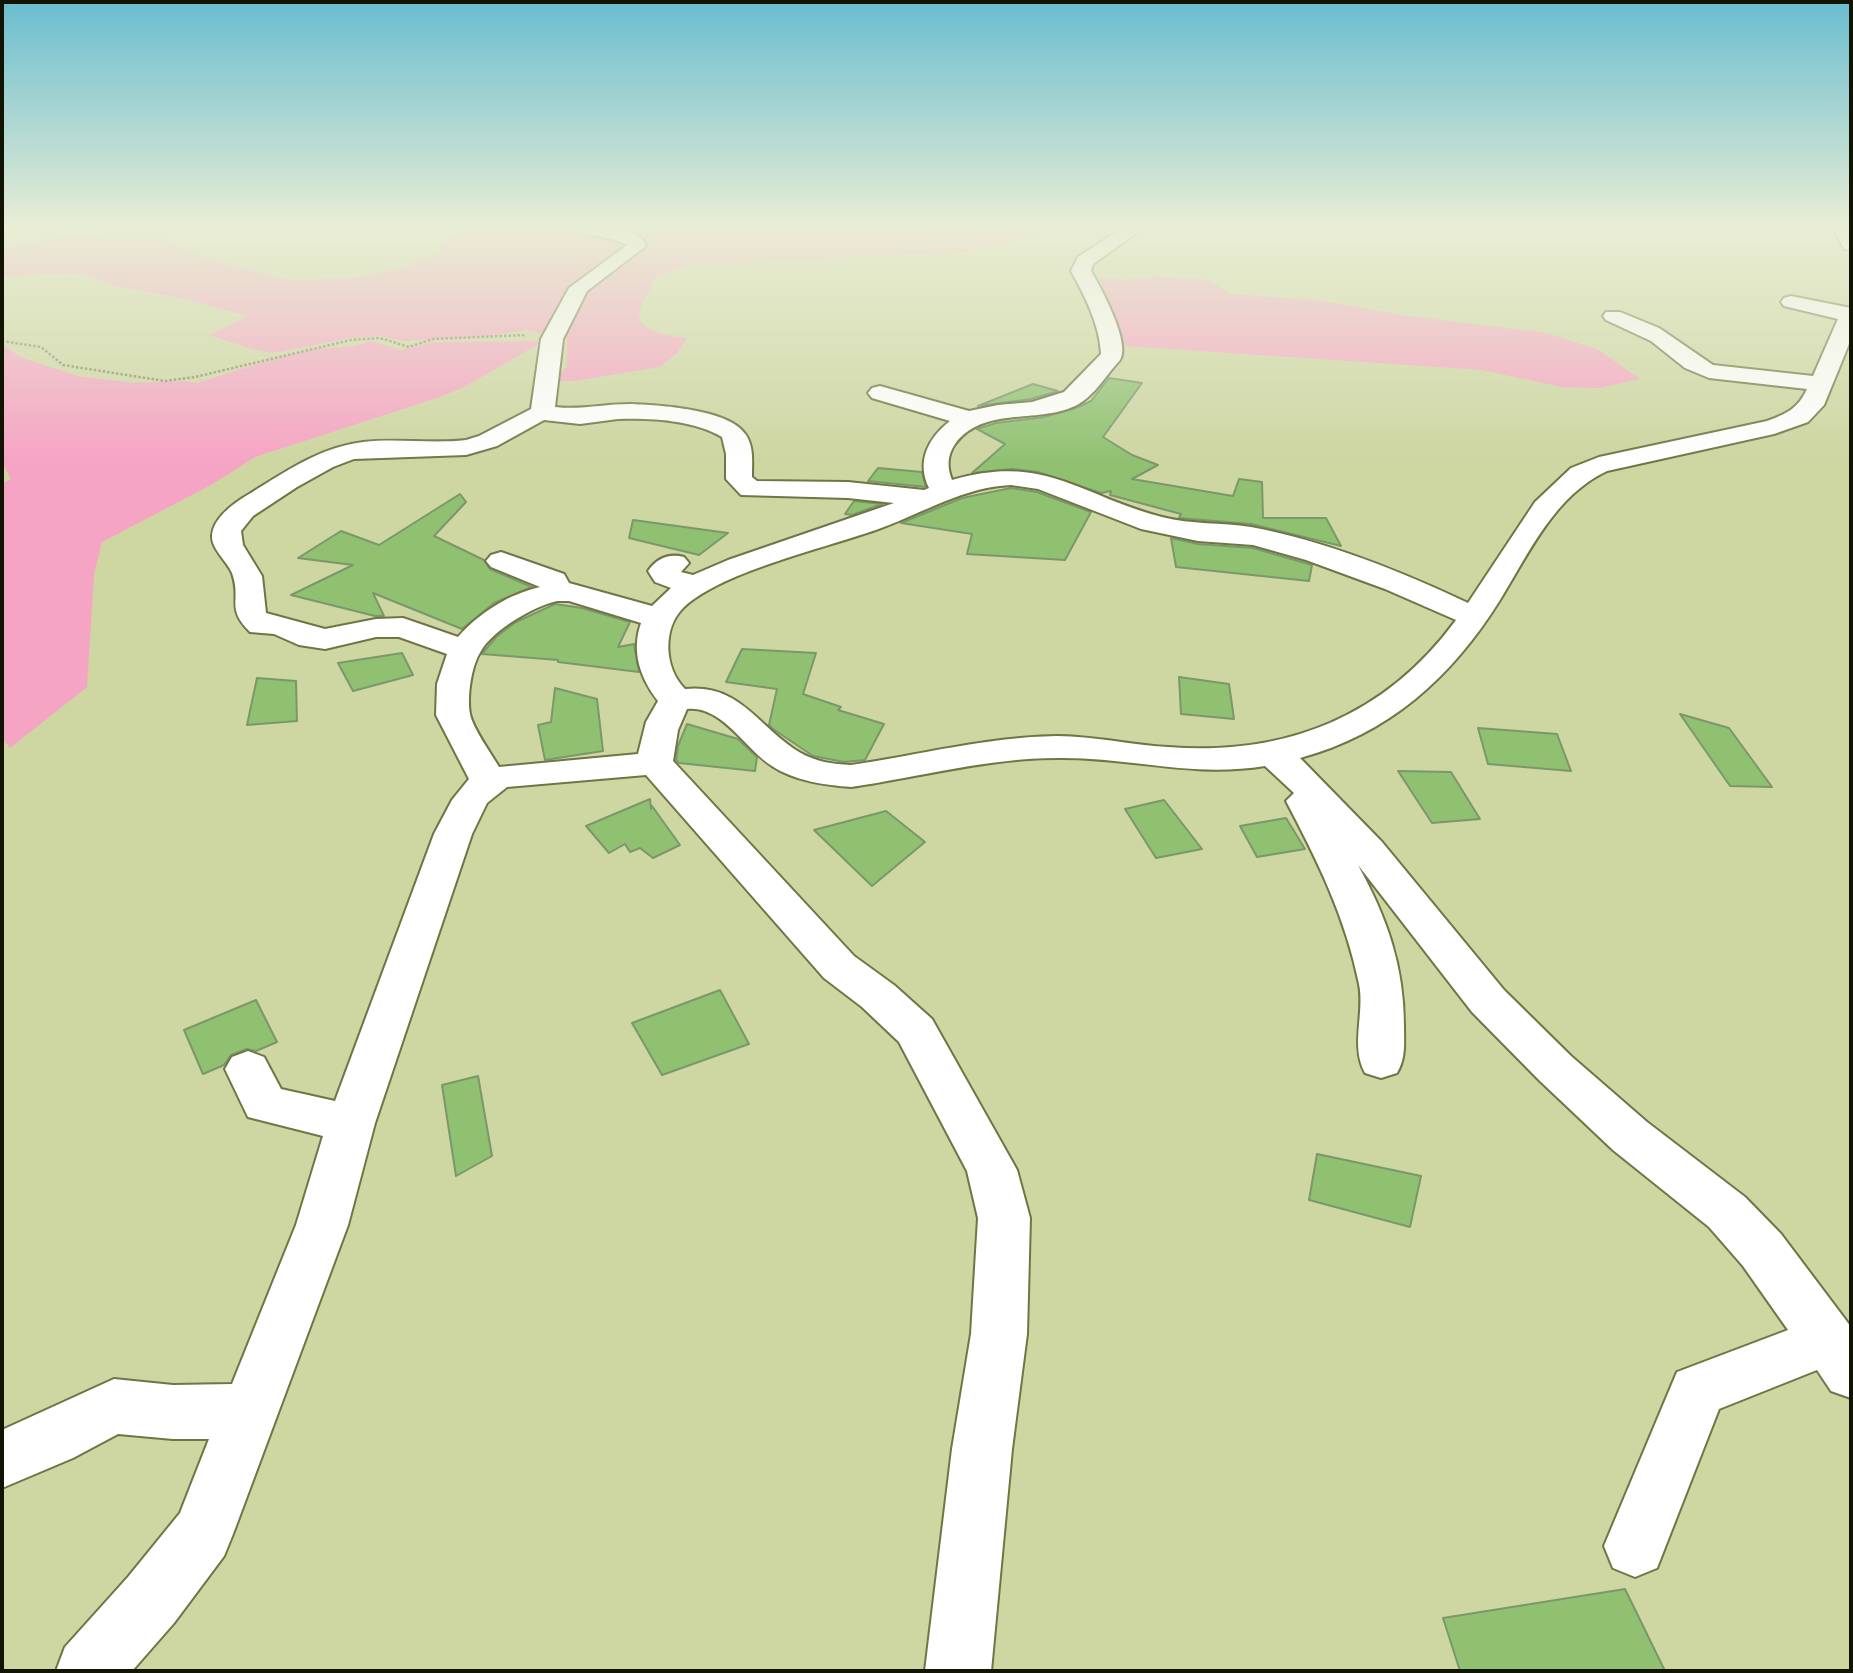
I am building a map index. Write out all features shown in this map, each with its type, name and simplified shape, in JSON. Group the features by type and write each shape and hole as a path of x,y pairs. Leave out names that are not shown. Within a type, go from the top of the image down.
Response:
{"street":[{"path":"542,413 552,338 569,307"},
{"path":"938,496 934,466 938,452 952,429 970,419 1066,401 1112,355 1111,334 1099,307"},
{"path":"1474,617 1398,582 1335,559 1245,534 1197,533 1148,523 1034,481 998,478 976,481 714,575 695,586 658,618 651,632 651,652 666,692 677,700 693,697 719,703 745,722 781,757 801,768 828,775 864,774 986,752 1056,747 1211,761 1283,762 1384,708 1433,669 1474,617 1515,548 1578,473 1599,465 1789,422 1806,412 1834,369 1851,315 1814,307"},
{"path":"1613,316 1651,332 1675,348 1693,366 1709,371 1834,369"},
{"path":"880,393 970,419"},
{"path":"464,650 402,627 376,628 325,639 310,638 278,625 261,625 251,615 252,587 243,564 227,542 227,531 241,513 258,500 284,483 340,456 363,450 447,449 480,444 522,419 542,413 580,417 635,411 688,418 720,427 731,432 735,439 739,455 739,479 750,489 848,490 938,496"},
{"path":"501,561 553,580 557,591"},
{"path":"674,563 663,571 665,576 695,586"},
{"path":"488,780 453,715 454,684 464,650 473,638 505,613 557,591 658,618"},
{"path":"655,763 663,724 677,700"},
{"path":"1283,762 1348,883 1369,935 1382,989 1381,1061"},
{"path":"1283,762 1368,851 1488,1000 1555,1068 1630,1136 1727,1212 1762,1250 1840,1356 1697,1391 1635,1546"},
{"path":"89,1671 151,1600 202,1534 322,1225 351,1123 453,834 472,796 488,780 501,777 655,763"},
{"path":"655,763 839,967 878,996 916,1031 992,1170 1004,1218 999,1334 982,1449 958,1671"},
{"path":"248,1069 265,1104 351,1123"},
{"path":"2,1459 52,1438 114,1406 173,1412 249,1411"}],"path":[{"path":"2,341 41,347 63,365 165,381 195,377 351,340 380,338 409,347 433,339 529,335 552,338"}],"shaded area":[{"path":"214,307 570,307 547,335 527,330 491,336 403,341 381,336 352,338 273,353 209,335 248,316"},
{"path":"581,307 641,307 639,313 645,326 687,338 677,353 660,367 574,381 555,381 567,367 567,333"},
{"path":"1110,307 1358,307 1407,316 1547,333 1599,350 1640,379 1599,388 1561,387 1482,370 1125,346"},
{"path":"371,341 401,350 433,342 544,341 464,387 440,397 255,457 211,485 102,542 94,574 87,687 10,748 2,738 2,484 11,479 2,462 2,344 20,357 78,376 133,383 197,383 315,349 354,346"}],"building":[{"path":"1109,378 1142,383 1103,437 1132,455 1158,465 1132,479 1233,496 1239,479 1262,482 1263,518 1326,518 1341,546 1251,524 1179,518 1181,514 1110,495 1111,491 1101,493 1038,472 1012,469 972,473 1005,444 977,429 996,423 1044,417 1076,408 1091,401"},
{"path":"1033,384 1058,391 1031,399 978,406"},
{"path":"878,468 922,472 926,487 868,481"},
{"path":"1011,488 1037,492 1091,512 1065,560 967,554 972,534 901,523 962,498"},
{"path":"460,494 466,502 434,536 484,560 490,569 532,587 494,603 462,629 373,593 384,616 291,595 353,565 298,558 341,531 379,545"},
{"path":"854,501 882,504 852,515 845,514"},
{"path":"633,520 728,533 699,555 629,538"},
{"path":"1171,538 1198,544 1253,548 1312,565 1309,581 1176,567"},
{"path":"555,604 582,608 630,622 618,647 634,644 639,672 558,660 482,654 496,637 516,622"},
{"path":"742,649 816,653 803,694 841,707 838,710 884,724 865,760 844,762 813,756 773,729 769,725 777,689 726,682"},
{"path":"402,653 413,675 353,691 338,663"},
{"path":"1179,677 1229,684 1234,719 1181,714"},
{"path":"257,678 296,681 297,721 247,725"},
{"path":"555,688 597,699 603,751 545,760 538,725 551,722"},
{"path":"1680,714 1729,728 1772,787 1730,786"},
{"path":"687,724 738,739 757,757 755,771 679,763 676,760 678,746"},
{"path":"1478,728 1557,734 1571,771 1488,764"},
{"path":"1398,771 1451,772 1480,819 1432,823"},
{"path":"650,799 651,809 652,806 680,845 653,858 640,848 630,852 625,844 609,853 586,826"},
{"path":"1164,800 1202,849 1156,858 1125,809"},
{"path":"886,811 925,842 872,886 814,830"},
{"path":"1286,818 1305,849 1257,857 1240,826"},
{"path":"720,990 749,1044 662,1075 632,1023"},
{"path":"256,1000 277,1042 256,1051 247,1049 231,1055 224,1065 203,1074 184,1030"},
{"path":"478,1076 492,1156 456,1176 442,1085"},
{"path":"1317,1154 1421,1176 1410,1227 1309,1200"},
{"path":"1625,1589 1665,1671 1460,1671 1443,1618"}]}
